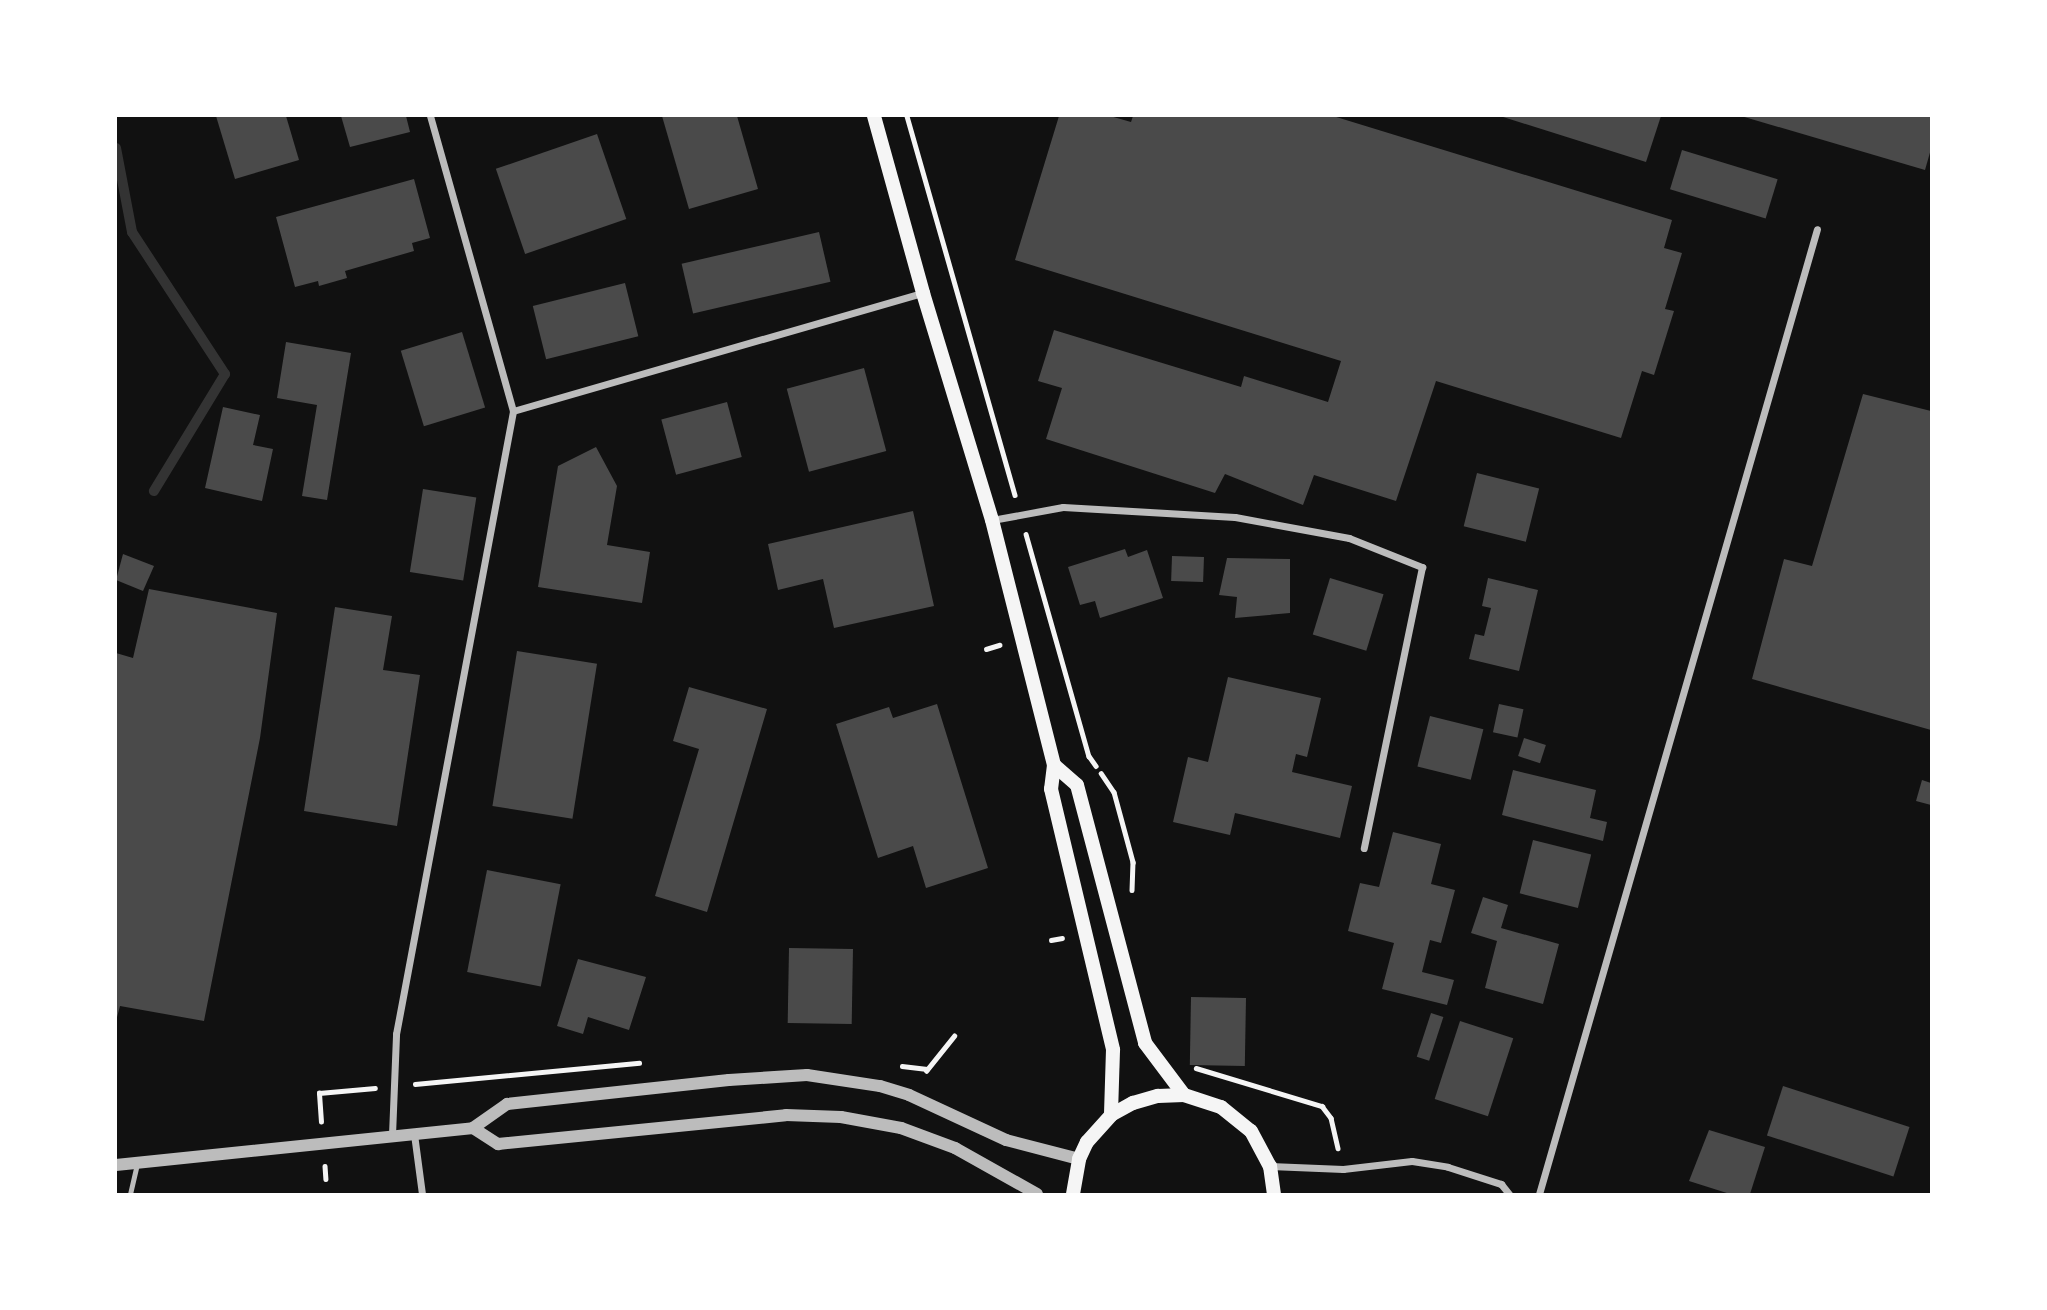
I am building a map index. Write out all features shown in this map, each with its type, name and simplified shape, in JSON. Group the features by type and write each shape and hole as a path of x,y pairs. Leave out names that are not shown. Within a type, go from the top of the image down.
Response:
{"main road":[{"path":"874,116 923,293 992,520 1054,765 1051,789 1113,1050 1111,1115"},
{"path":"1054,765 1077,785 1145,1043 1184,1095"},
{"path":"1073,1195 1079,1158 1087,1142 1111,1115 1133,1103 1158,1096 1184,1095 1203,1099 1237,1118 1251,1131 1270,1166 1273,1195"}],"street":[{"path":"392,1135 392,1086 397,1034 513,411 429,116"},
{"path":"1539,1195 1817,229"},
{"path":"513,411 923,293"},
{"path":"992,520 1063,507 1235,517 1349,538 1422,567 1364,848"},
{"path":"116,1165 473,1128 507,1104 729,1080 807,1075 880,1086 909,1095 1006,1140 1079,1158"},
{"path":"473,1128 498,1144 786,1115 841,1117 901,1128 955,1148 1037,1195"},
{"path":"414,1133 422,1195"},
{"path":"1270,1166 1343,1169 1412,1161 1448,1167 1501,1184 1509,1195"}],"lane":[{"path":"130,1195 138,1161"}],"path":[{"path":"907,116 1089,756 1114,792 1133,862 1131,894"},
{"path":"1192,1066 1322,1106 1331,1118 1343,1169"},
{"path":"326,1179 319,1093 392,1086"}],"building":[{"path":"216,116 286,116 299,160 235,179"},
{"path":"341,116 406,116 410,132 350,147"},
{"path":"662,116 737,116 758,189 689,209"},
{"path":"1059,116 1110,116 1131,122 1133,116 1333,116 1672,220 1664,248 1682,253 1665,309 1674,311 1654,375 1642,371 1621,438 1436,381 1396,501 1314,475 1303,505 1225,474 1215,493 1046,439 1062,388 1038,381 1054,330 1241,387 1244,376 1328,402 1341,361 1015,260"},
{"path":"1500,116 1661,116 1646,162"},
{"path":"1741,116 1931,116 1931,149 1925,170"},
{"path":"597,134 626,219 525,254 496,169"},
{"path":"1682,150 1778,179 1766,218 1670,189"},
{"path":"414,179 430,238 412,243 414,251 345,271 347,278 319,286 318,281 295,287 276,217"},
{"path":"819,232 830,282 693,313 682,264"},
{"path":"625,283 638,336 546,359 533,306"},
{"path":"462,332 485,408 424,426 401,351"},
{"path":"286,342 351,353 327,500 302,496 317,405 277,398"},
{"path":"864,368 886,451 809,472 787,389"},
{"path":"1863,394 1931,411 1931,730 1752,679 1784,559 1812,566"},
{"path":"727,402 742,457 676,475 661,420"},
{"path":"223,407 260,415 253,445 273,449 262,501 205,488"},
{"path":"596,447 617,486 607,545 650,552 642,603 538,587 558,466"},
{"path":"1477,473 1539,488 1526,542 1464,526"},
{"path":"423,489 476,497 463,580 410,572"},
{"path":"913,511 934,606 834,628 823,579 778,590 768,544"},
{"path":"1125,549 1128,557 1147,550 1163,598 1100,618 1095,601 1080,605 1068,567"},
{"path":"123,554 154,566 143,591 116,580"},
{"path":"1172,556 1204,557 1203,582 1171,581"},
{"path":"1227,558 1290,559 1290,613 1235,618 1237,597 1219,595"},
{"path":"1330,578 1384,594 1366,651 1313,634"},
{"path":"1488,578 1538,590 1519,671 1469,659 1475,634 1484,636 1491,608 1482,606"},
{"path":"149,589 277,613 260,738 204,1021 120,1006 116,1021 116,653 133,658"},
{"path":"335,607 392,616 383,670 420,675 397,826 304,811"},
{"path":"517,651 597,664 572,819 492,806"},
{"path":"1228,677 1321,698 1307,757 1296,754 1292,772 1352,786 1340,838 1235,813 1230,835 1173,822 1188,757 1208,762"},
{"path":"689,687 767,709 707,912 655,896 699,749 673,741"},
{"path":"937,704 988,868 926,888 913,846 878,858 836,724 889,707 893,718"},
{"path":"1499,704 1523,709 1517,738 1493,732"},
{"path":"1430,716 1483,729 1471,780 1417,766"},
{"path":"1524,738 1546,745 1540,763 1518,756"},
{"path":"1513,770 1596,790 1590,818 1607,822 1603,841 1502,815"},
{"path":"1922,780 1931,783 1931,805 1916,801"},
{"path":"1393,832 1441,844 1431,884 1455,890 1441,943 1430,940 1422,972 1454,980 1447,1005 1382,989 1394,943 1348,931 1360,883 1379,887"},
{"path":"1533,840 1591,855 1578,908 1520,893"},
{"path":"487,870 561,884 541,986 467,972"},
{"path":"1483,897 1508,905 1501,928 1559,944 1543,1004 1485,988 1497,941 1471,933"},
{"path":"789,948 853,949 852,1024 788,1023"},
{"path":"578,959 646,977 629,1030 588,1017 583,1034 557,1026"},
{"path":"1191,997 1246,998 1245,1066 1190,1065"},
{"path":"1431,1013 1443,1017 1429,1061 1417,1057"},
{"path":"1460,1021 1513,1038 1488,1116 1435,1099"},
{"path":"1783,1086 1909,1127 1893,1177 1767,1135"},
{"path":"1709,1130 1765,1147 1750,1194 1730,1194 1689,1181"}],"waterway":[{"path":"116,148 132,232 225,374 154,491"}]}
